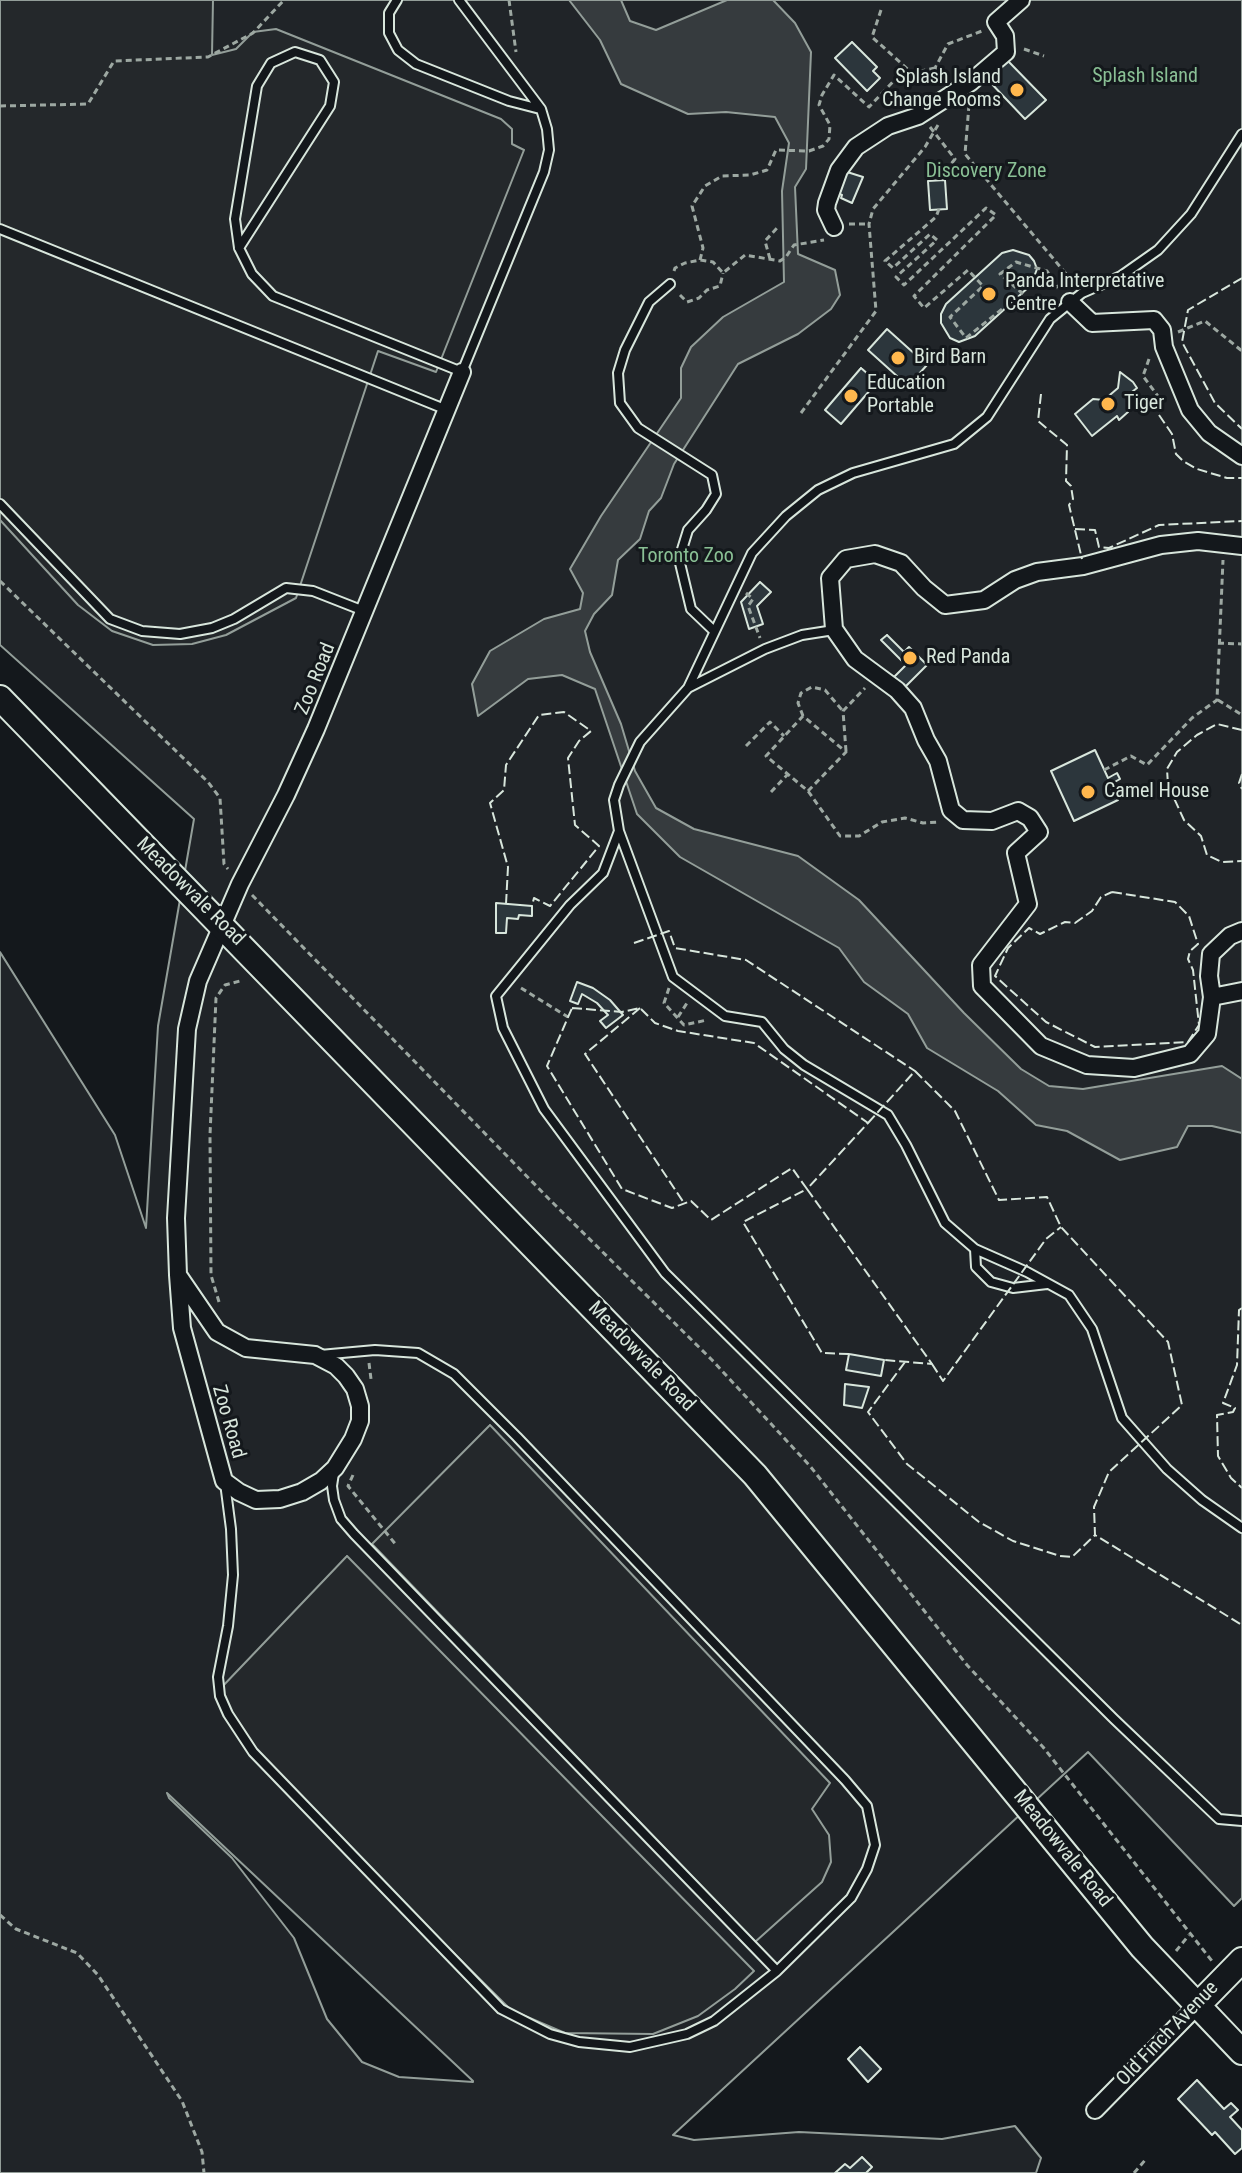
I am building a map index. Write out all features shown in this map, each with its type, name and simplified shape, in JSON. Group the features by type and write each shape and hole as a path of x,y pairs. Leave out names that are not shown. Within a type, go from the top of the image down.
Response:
{"main road":[{"name":"Meadowvale Road","path":"0,698 755,1475 1142,1947 1242,2052"},
{"name":"Old Finch Avenue","path":"1197,2006 1233,1968"}],"street":[{"path":"834,227 826,210 827,203 839,170 856,147 888,126 915,118 971,82 1006,52 1005,36 996,22 1021,0"},
{"path":"1076,298 1092,323 1154,320 1162,330 1190,410 1209,433 1242,456"},
{"name":"Zoo Road","path":"178,1275 217,1332 246,1348 315,1355 336,1366 346,1376 360,1406 360,1421 335,1468 321,1481 302,1492 280,1499 256,1500 224,1481 182,1328 178,1275 176,1218 187,1029 198,981 240,884 304,756 462,372"},
{"path":"1242,546 1198,541 1161,545 1083,566 1037,572 1015,580 984,600 945,605 901,563 875,554 846,559 830,578 834,629 855,659 897,690 913,708 938,761 951,810 963,820 992,821 1018,811 1030,818 1039,832 1016,853 1028,904 981,965 982,986 1041,1046 1087,1065 1134,1068 1190,1054 1207,1034 1212,997 1209,976 1211,954 1230,936 1242,931"},
{"path":"1212,997 1242,991"},
{"name":"Old Finch Avenue","path":"1095,2110 1197,2006"}],"lane":[{"path":"397,0 389,13 389,33 398,50 416,64 509,101 541,109"},
{"name":"Zoo Road","path":"459,0 541,109 549,150 544,172 462,372"},
{"path":"239,248 330,106 334,82 320,60 295,52 271,63 257,86 235,219 239,248 252,274 273,296 462,372"},
{"path":"1242,134 1191,214 1158,250 1121,276 1076,298 1050,319 987,417 954,444 853,473 818,490 786,516 752,553 688,688 640,742 614,800 619,831 673,977 725,1016 762,1022 784,1049 804,1065 888,1115 945,1223 975,1249 1069,1295 1092,1329 1122,1418 1167,1469 1202,1500 1242,1528"},
{"path":"0,229 447,410"},
{"path":"670,284 649,302 625,350 618,373 620,403 638,428 712,475 716,494 688,530 679,559 691,609 714,631"},
{"path":"0,504 110,619 134,629 162,635 212,628 234,619 286,588 313,591 365,612"},
{"path":"688,688 765,649 802,635 834,629"},
{"path":"619,831 603,873 570,905 496,996 503,1028 544,1109 665,1273 1114,1719 1219,1819 1242,1821"},
{"path":"975,1249 976,1267 991,1282 1013,1288 1048,1284"},
{"path":"224,1481 233,1575 228,1626 218,1677 220,1696 228,1714 253,1752 493,2001 528,2024 579,2042 630,2047 687,2034 714,2021 777,1971 851,1898 875,1845 867,1806 517,1437 454,1374 418,1353 368,1350 315,1355"},
{"path":"335,1468 332,1486 334,1500 341,1519 354,1534 777,1971"}],"path":[{"path":"0,106 88,104 114,61 208,57 253,33 284,0"},
{"path":"509,0 520,79"},
{"path":"881,10 872,37 912,73 935,68 948,44 996,22"},
{"path":"700,260 703,248 692,206 705,186 722,176 750,175 767,170 776,150 809,151 823,146 829,139 830,125 819,105 834,75 869,107 906,68"},
{"path":"801,413 876,311 869,224 873,209 935,133 951,95 943,88 935,68"},
{"path":"971,82 965,154 1076,298"},
{"path":"935,133 955,159 938,180"},
{"path":"939,209 936,217 885,261 893,268 930,234 937,240 896,277 904,285 986,208 996,215 914,296 924,308 968,270 983,286 950,317 966,338 1022,293 1000,274 1016,262 1047,271 1076,298"},
{"path":"723,273 713,262 700,260 675,268 670,284 687,302 699,298 707,290 720,286 723,273 745,255 780,261 794,245 823,241 834,227"},
{"path":"770,259 765,241 777,228"},
{"path":"1163,339 1205,321 1242,351"},
{"path":"1217,700 1224,545"},
{"path":"0,581 208,782 220,798 224,864"},
{"path":"737,585 753,599 748,606 765,649"},
{"path":"1218,643 1242,644"},
{"path":"843,711 876,676"},
{"path":"808,791 846,752 843,711 825,690 812,687 801,693 798,703 803,716 846,752"},
{"path":"1217,700 1242,715"},
{"path":"1104,770 1131,756 1147,765 1192,718 1217,700"},
{"path":"803,716 766,756 808,791 840,836 859,836 882,822 905,818 923,823 963,820"},
{"path":"746,746 770,722 784,736"},
{"path":"771,792 788,774"},
{"path":"261,904 549,1199 712,1360 810,1466 967,1665 1043,1747 1189,1935 1233,1968"},
{"path":"673,977 664,1003 684,1025 725,1016"},
{"path":"508,980 568,1017"},
{"path":"223,1313 211,1275 210,1135 216,998 225,985 240,981"},
{"path":"368,1350 371,1378"},
{"path":"354,1472 348,1486 397,1546"},
{"path":"0,1915 16,1929 77,1953 98,1975 182,2101 202,2152 204,2173"},
{"path":"1134,2173 1146,2159"}],"green space":[{"name":"Toronto Zoo","path":"0,0 1242,0 1242,1898 1234,1906 1088,1752 673,2135 694,2140 799,2132 942,2139 1015,2126 1041,2158 1036,2173 0,2173 0,952 115,1135 146,1228 158,1026 194,819 0,645","holes":["167,1793 473,2081 399,2077 362,2062 327,2019 294,1938 232,1858"]}],"shaded area":[{"path":"0,0 213,0 212,55 236,49 253,32 276,29 501,119 512,129 512,144 524,150 436,372 378,351 296,598 226,635 192,644 153,645 112,631 78,605 0,520"},
{"path":"569,0 621,0 630,21 656,30 727,0 773,0 795,23 811,52 806,169 795,187 798,254 835,270 840,295 831,309 798,334 738,364 674,464 661,498 649,511 640,539 618,560 612,595 594,614 585,631 590,652 621,724 635,771 656,808 694,829 798,856 859,900 1021,1069 1049,1086 1083,1089 1222,1066 1242,1079 1242,1133 1212,1126 1188,1126 1177,1147 1120,1160 1067,1131 1036,1125 998,1091 927,1048 908,1014 864,982 839,948 680,857 637,814 595,689 562,675 528,679 478,716 472,684 490,651 544,619 580,609 583,593 570,569 601,516 681,398 681,368 691,347 723,317 784,282 782,191 789,143 775,117 726,112 688,114 621,84 600,40"},
{"path":"490,1425 830,1783 812,1809 829,1835 831,1862 822,1882 755,1942 372,1544"},
{"path":"347,1556 754,1971 735,1989 698,2016 653,2034 565,2033 511,2010 287,1788 226,1714 220,1689"}],"building":[{"path":"852,42 877,67 873,71 880,78 867,91 835,58"},
{"name":"Splash Island Change Rooms","path":"1008,61 1046,100 1025,119 988,80"},
{"path":"844,171 863,177 852,203 835,192"},
{"path":"945,180 947,209 930,210 928,181"},
{"name":"Panda Interpretative Centre","path":"1013,250 1029,255 1034,261 1037,269 1031,285 975,336 959,342 950,338 941,323 946,304 1002,253"},
{"name":"Bird Barn","path":"887,329 927,365 908,386 868,350"},
{"name":"Education Portable","path":"861,368 877,382 841,424 825,410"},
{"name":"Tiger","path":"1120,372 1137,388 1128,395 1128,412 1119,420 1117,416 1092,436 1075,414 1093,399 1104,400 1118,388"},
{"path":"760,582 771,592 757,606 763,624 749,629 741,602"},
{"name":"Red Panda","path":"887,635 904,652 909,647 927,665 904,688 893,678 906,665 881,640"},
{"name":"Camel House","path":"1095,750 1108,778 1117,773 1120,779 1111,784 1118,800 1074,821 1051,771"},
{"path":"496,903 532,906 532,916 507,918 506,933 496,933"},
{"path":"577,982 610,1000 623,1015 606,1028 600,1021 608,1015 597,1003 582,994 578,1004 570,1001"},
{"path":"849,1354 884,1360 881,1376 846,1370"},
{"path":"845,1384 869,1387 862,1408 844,1405"},
{"path":"860,2047 881,2069 868,2082 848,2059"},
{"path":"1197,2080 1224,2109 1231,2103 1238,2110 1230,2117 1242,2130 1242,2148 1235,2154 1178,2099"},
{"path":"862,2157 872,2167 866,2173 835,2173 845,2164 850,2168"}],"fence":[{"path":"1242,278 1188,310 1182,342 1215,403 1242,429"},
{"path":"1041,394 1038,421 1067,445 1066,481 1071,486 1073,499 1069,505 1082,559"},
{"path":"1159,415 1172,434 1176,454 1183,461 1197,469 1227,478 1242,478"},
{"path":"1075,529 1095,530 1099,547 1109,548 1159,525 1242,521"},
{"path":"506,904 508,867 490,803 504,790 506,765 539,715 564,712 591,731 579,741 568,758 575,825 599,846 550,906 534,898 532,906"},
{"path":"1242,730 1217,724 1197,735 1177,752 1167,769 1168,785 1184,820 1201,836 1207,855 1222,862 1242,861"},
{"path":"1242,774 1239,783 1242,789"},
{"path":"1112,892 1175,902 1189,916 1198,944 1190,951 1188,959 1193,970 1199,1025 1188,1042 1095,1047 1046,1022 995,976 1008,948 1029,928 1040,934 1065,922 1075,923 1092,911 1101,897 1112,892"},
{"path":"634,943 669,931 675,948 746,960 915,1071"},
{"path":"572,1008 622,1012 640,1008 655,1023 678,1031 754,1043 868,1123 807,1189 792,1168 711,1220 691,1201 672,1208 622,1189 547,1066 572,1008"},
{"path":"640,1008 585,1054 684,1203"},
{"path":"868,1123 915,1071 955,1111 999,1200 1047,1197 1061,1227 1168,1342 1182,1405 1109,1472 1094,1507 1095,1535 1242,1625"},
{"path":"849,1354 822,1353 743,1222 807,1189 932,1364 884,1360"},
{"path":"932,1364 943,1381 1046,1239 1061,1227"},
{"path":"1242,1308 1239,1310 1237,1365 1223,1403 1235,1408 1233,1412 1217,1415 1218,1456 1231,1478 1242,1488"},
{"path":"905,1362 868,1412 907,1464 979,1522 1013,1541 1072,1557 1095,1535"}],"place":[{"name":"Splash Island Change Rooms","path":"1017,90"},
{"name":"Panda Interpretative Centre","path":"989,294"},
{"name":"Bird Barn","path":"898,358"},
{"name":"Education Portable","path":"851,396"},
{"name":"Tiger","path":"1108,404"},
{"name":"Red Panda","path":"910,658"},
{"name":"Camel House","path":"1088,792"}],"park label":[{"name":"Splash Island","path":"1145,77"},
{"name":"Discovery Zone","path":"986,172"}]}
